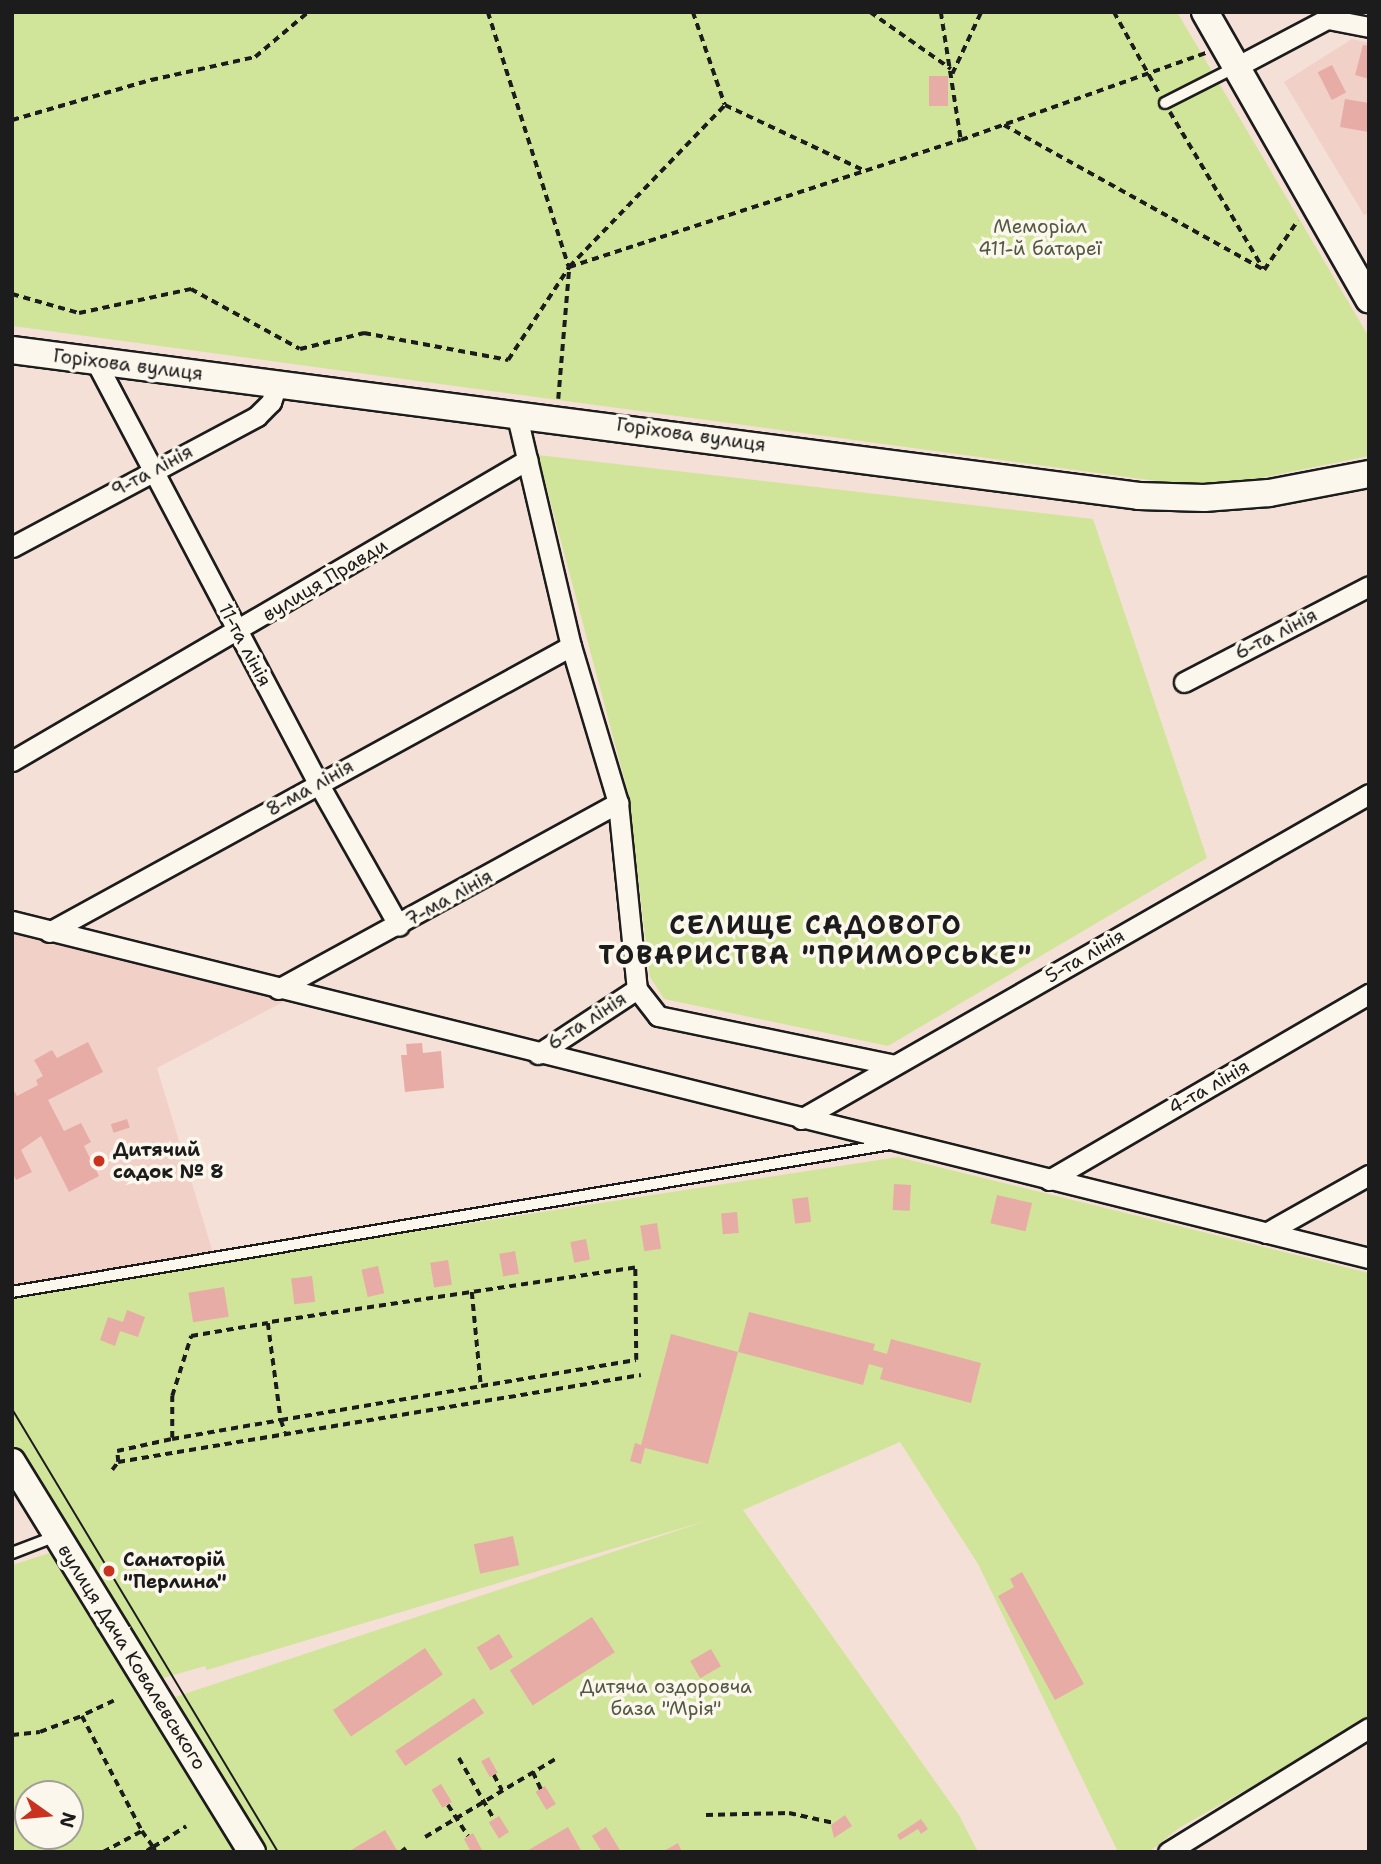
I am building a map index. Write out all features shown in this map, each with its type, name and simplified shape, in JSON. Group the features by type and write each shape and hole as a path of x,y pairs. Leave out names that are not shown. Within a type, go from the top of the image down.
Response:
{"street":[{"path":"1205,12 1369,300"},
{"path":"1230,57 1334,15 1369,27"},
{"name":"Горіхова вулиця","path":"12,350 556,417 1139,496 1204,498 1269,493 1369,474"},
{"name":"11-та лінія","path":"96,362 318,783 399,926"},
{"name":"9-та лінія","path":"12,547 264,411 278,382"},
{"path":"516,412 571,646 618,803 637,989 658,1016 894,1065"},
{"name":"вулиця Правди","path":"12,761 527,460"},
{"name":"6-та лінія","path":"1184,682 1369,586"},
{"name":"8-ма лінія","path":"49,932 571,646"},
{"name":"5-та лінія","path":"801,1119 1369,794"},
{"name":"7-ма лінія","path":"278,989 399,926 618,803"},
{"path":"12,921 538,1054 1369,1258"},
{"name":"6-та лінія","path":"538,1054 637,989"},
{"name":"4-та лінія","path":"1049,1180 1369,994"},
{"path":"1266,1233 1369,1175"},
{"name":"вулиця Дача Ковалевського","path":"12,1462 251,1852"},
{"path":"1168,1852 1369,1728"}],"lane":[{"path":"1165,103 1230,57"},
{"path":"12,1292 898,1143"},
{"path":"12,1553 58,1536"}],"path":[{"path":"12,120 151,80 255,57 308,12"},
{"path":"488,12 569,267 556,417"},
{"path":"693,12 725,105 865,171"},
{"path":"870,12 952,72"},
{"path":"942,12 961,140"},
{"path":"952,72 981,12"},
{"path":"1114,12 1264,270"},
{"path":"569,267 961,140 1148,74 1230,57"},
{"path":"12,294 79,313 191,289 300,349 364,333 508,360 569,267 725,105"},
{"path":"1004,125 1264,270"},
{"path":"1264,270 1313,198"},
{"path":"118,1461 117,1451 172,1439 636,1360 635,1268 191,1336 172,1396 172,1439"},
{"path":"472,1292 481,1386"},
{"path":"268,1323 281,1420 285,1432"},
{"path":"111,1470 118,1461 640,1374"},
{"path":"12,1735 40,1732 114,1701"},
{"path":"82,1716 154,1849"},
{"path":"459,1758 495,1819"},
{"path":"425,1837 556,1758"},
{"path":"533,1772 541,1789"},
{"path":"494,1775 502,1790"},
{"path":"448,1805 468,1836"},
{"path":"706,1815 789,1813 834,1823"},
{"path":"146,1852 186,1826"},
{"path":"103,1852 142,1831"},
{"path":"401,1852 406,1848"}],"shaded area":[{"path":"1352,39 1369,43 1369,213 1364,215 1284,82"},
{"name":"Дитячий садок № 8","path":"12,928 285,1001 157,1068 213,1253 12,1288"}],"green space":[{"name":"Меморіал 411-й батареї","path":"12,12 1177,12 1369,337 1369,456 1236,483 1179,484 12,326"},
{"path":"538,455 1093,519 1207,858 888,1046 664,999 650,977 628,793"},
{"name":"Дитяча оздоровча база \"Мрія\"","path":"898,1157 1369,1273 1369,1720 1179,1828 1149,1852 1118,1852 978,1564 900,1442 743,1510 959,1815 978,1852 258,1852 166,1700 709,1520 207,1670 205,1666 153,1681 12,1452 12,1294"},
{"path":"59,1550 243,1852 12,1852 12,1565"}],"building":[{"path":"1363,45 1369,46 1369,79 1355,75"},
{"path":"1332,65 1346,93 1332,100 1318,72"},
{"path":"929,76 948,76 948,106 929,106"},
{"path":"1345,99 1369,103 1369,132 1340,127"},
{"path":"88,1042 103,1072 48,1100 64,1131 81,1123 91,1142 84,1146 99,1176 69,1192 41,1136 21,1150 32,1172 16,1180 12,1171 12,1087 17,1096 38,1085 36,1080 43,1076 34,1060 52,1050 57,1058"},
{"path":"422,1043 423,1053 441,1051 444,1088 405,1092 401,1055 407,1055 406,1044"},
{"path":"127,1119 130,1128 114,1133 111,1124"},
{"path":"894,1184 911,1185 910,1211 893,1210"},
{"path":"997,1195 1032,1203 1026,1231 990,1223"},
{"path":"808,1197 811,1222 795,1224 792,1199"},
{"path":"737,1212 739,1233 723,1234 721,1213"},
{"path":"657,1223 661,1249 644,1251 640,1226"},
{"path":"586,1239 590,1260 574,1263 570,1242"},
{"path":"515,1251 519,1274 503,1276 499,1254"},
{"path":"448,1260 452,1285 434,1288 430,1263"},
{"path":"378,1266 384,1293 368,1297 361,1270"},
{"path":"312,1276 315,1302 294,1304 291,1279"},
{"path":"224,1287 229,1317 193,1322 188,1293"},
{"path":"127,1310 145,1317 138,1337 120,1331 115,1346 100,1340 108,1317 123,1322"},
{"path":"749,1312 875,1344 873,1350 887,1354 891,1339 981,1363 971,1403 880,1379 883,1368 869,1364 863,1385 738,1352"},
{"path":"671,1334 738,1352 708,1464 645,1448 641,1464 630,1461 635,1443 641,1445"},
{"path":"513,1536 519,1565 480,1574 474,1544"},
{"path":"1022,1572 1084,1684 1055,1700 998,1596 1014,1587 1010,1579"},
{"path":"592,1617 615,1652 533,1706 510,1670"},
{"path":"499,1634 513,1657 491,1671 477,1647"},
{"path":"425,1648 443,1675 351,1737 333,1710"},
{"path":"711,1649 721,1666 700,1678 690,1661"},
{"path":"474,1698 484,1713 405,1766 395,1751"},
{"path":"489,1757 498,1773 490,1777 481,1761"},
{"path":"441,1784 452,1802 442,1808 432,1790"},
{"path":"545,1786 556,1804 546,1810 536,1792"},
{"path":"845,1815 852,1826 834,1838 831,1825"},
{"path":"499,1816 509,1832 499,1838 489,1822"},
{"path":"921,1819 928,1829 921,1834 918,1829 900,1840 897,1835"},
{"path":"568,1827 582,1852 525,1852"},
{"path":"606,1827 621,1852 602,1852 592,1836"},
{"path":"385,1830 398,1852 351,1852 351,1850"},
{"path":"473,1833 483,1852 471,1852 464,1839"},
{"path":"678,1843 682,1852 662,1852"}],"tram line":[{"path":"12,1409 278,1852"}],"place":[{"name":"Дитячий садок № 8","path":"99,1161"},
{"name":"Санаторій \"Перлина\"","path":"109,1571"}],"district":[{"name":"СЕЛИЩЕ САДОВОГО ТОВАРИСТВА \"ПРИМОРСЬКЕ\"","path":"816,940"}]}
